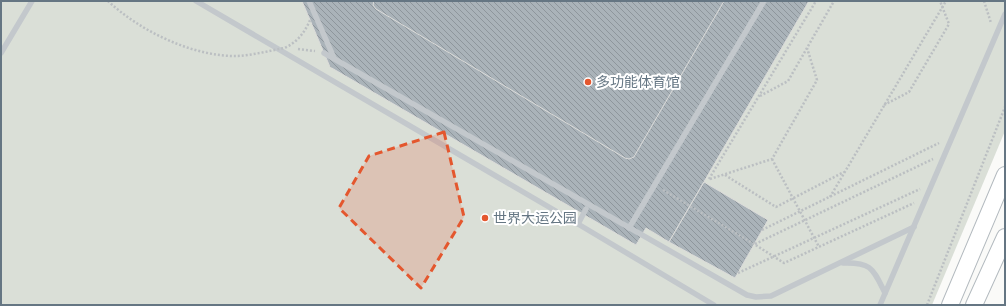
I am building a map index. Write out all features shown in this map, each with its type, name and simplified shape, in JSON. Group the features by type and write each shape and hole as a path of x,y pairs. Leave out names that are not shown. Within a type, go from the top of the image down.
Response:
{"main road":[{"path":"950,305 1005,175"},
{"path":"974,305 1005,237"}],"lane":[{"path":"1,54 32,1"},
{"path":"196,1 714,305"},
{"path":"309,1 334,58"},
{"path":"629,228 764,1"},
{"path":"880,305 1005,14"},
{"path":"324,53 747,295 756,297 770,296 914,227"},
{"path":"578,224 586,209"},
{"path":"841,263 856,262 868,266 873,270 885,293"}],"path":[{"path":"108,1 140,25 166,39 185,47 214,54 238,56 290,46 306,30 310,20"},
{"path":"807,48 817,80 772,159 709,179 816,1"},
{"path":"759,96 788,81 834,1"},
{"path":"884,105 909,92 949,24 940,1"},
{"path":"830,197 946,1"},
{"path":"984,1 995,37"},
{"path":"284,48 290,49"},
{"path":"296,49 324,53"},
{"path":"926,305 1005,107"},
{"path":"762,230 953,135"},
{"path":"754,244 946,153"},
{"path":"772,159 819,247"},
{"path":"724,174 776,207 844,172"},
{"path":"738,273 933,182"},
{"path":"654,185 784,263 927,197"}],"highlighted area":[{"path":"444,132 464,217 421,288 339,208 369,156"}],"shaded area":[{"name":"世界大运公园","path":"1,1 1005,1 1005,131 932,305 1,305"}],"building":[{"path":"302,1 809,1 669,242 646,228 636,245 330,67"},
{"name":"多功能体育馆","path":"374,1 724,1 634,157 629,159 376,9 373,5"},
{"path":"704,182 768,220 735,278 669,242"}],"place":[{"name":"多功能体育馆","path":"588,82"},
{"name":"世界大运公园","path":"485,218"}]}
